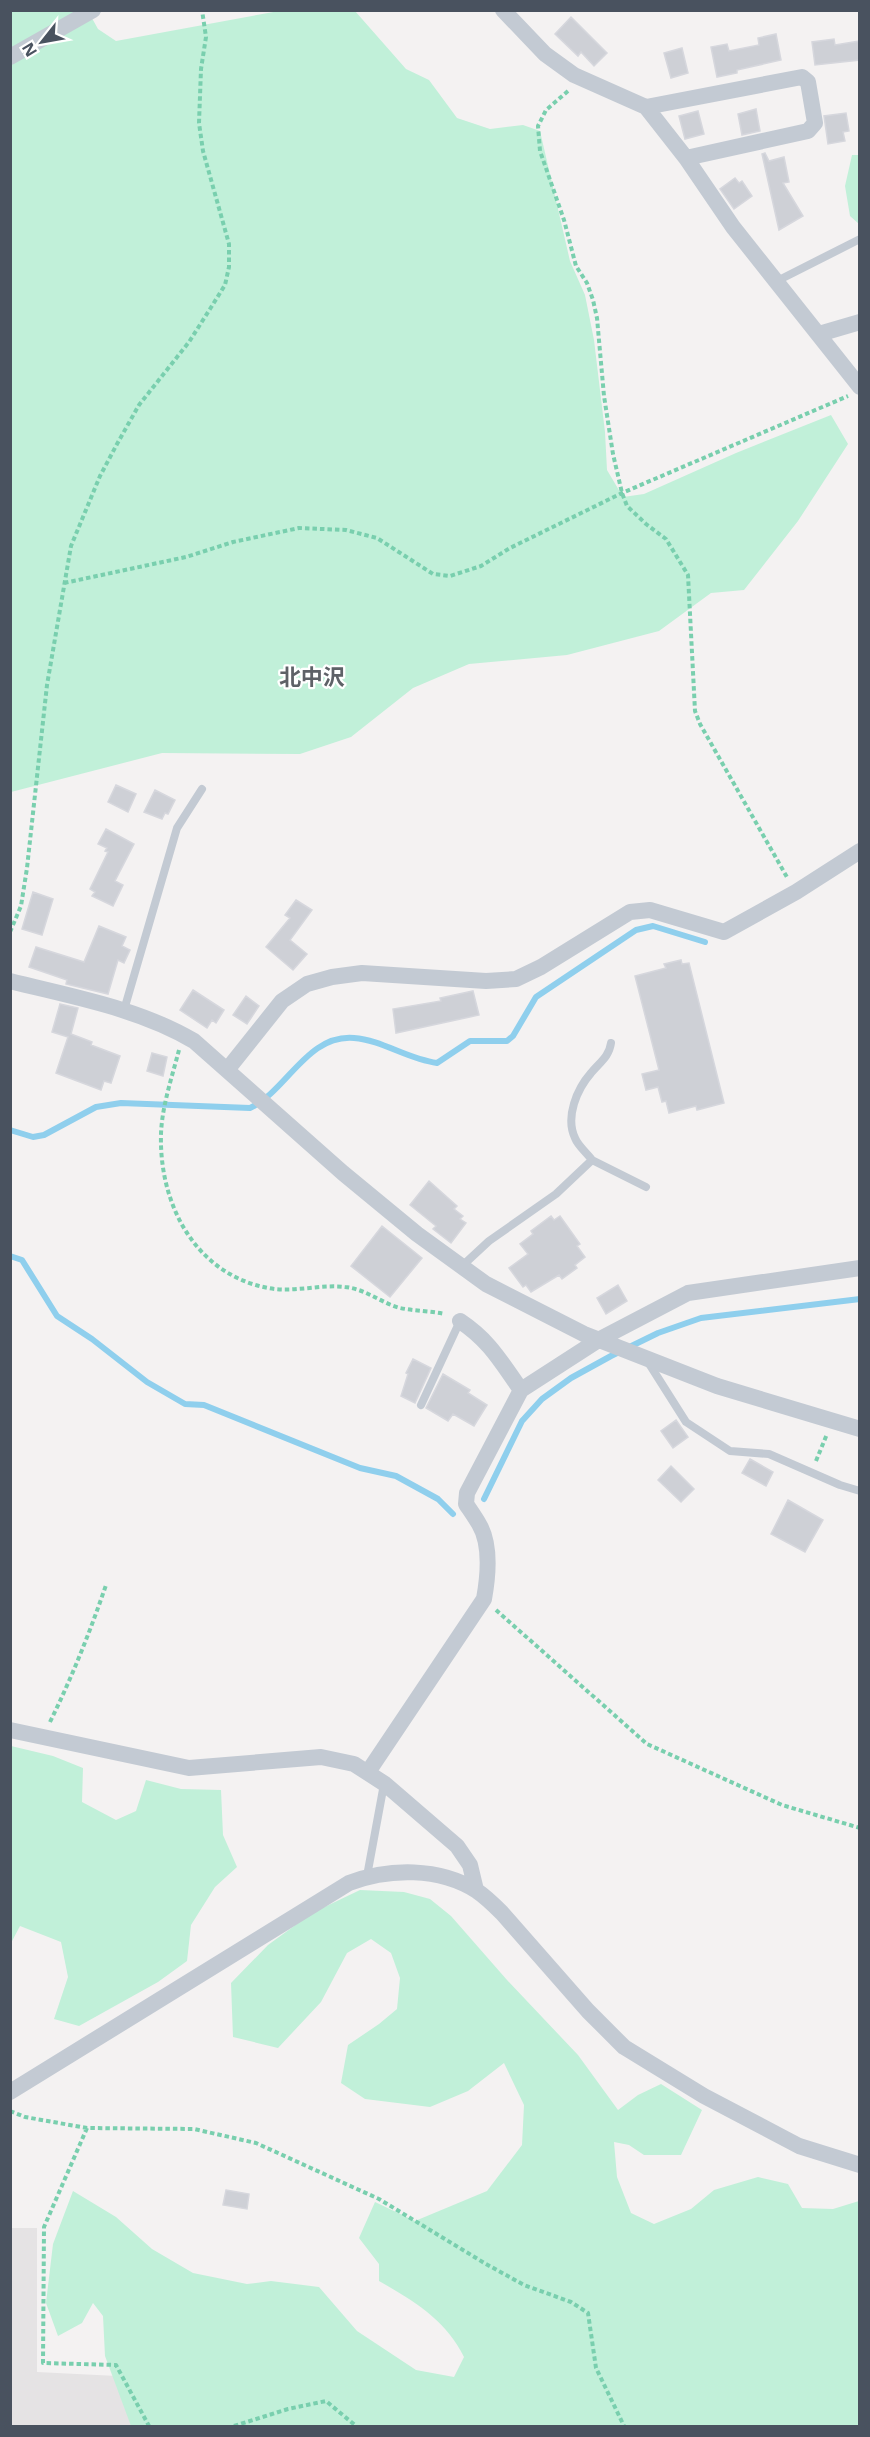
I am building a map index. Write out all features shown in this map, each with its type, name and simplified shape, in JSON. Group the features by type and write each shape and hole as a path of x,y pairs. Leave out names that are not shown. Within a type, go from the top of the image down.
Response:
{"street":[{"path":"10,57 93,10"},
{"path":"504,10 545,54 583,79 646,107 686,158 733,227 819,334 854,391"},
{"path":"646,107 802,77 808,82 815,123 808,131 686,158"},
{"path":"819,334 860,322"},
{"path":"227,1070 282,1001 307,984 332,977 362,973 486,981 516,978 541,967 630,912 650,910 724,932 796,892 860,851"},
{"path":"10,981 149,1018 194,1041 343,1173 461,1267 486,1284 584,1334 717,1386 858,1428"},
{"path":"368,1772 484,1599 488,1575 487,1556 480,1525 466,1504 467,1493 520,1390 600,1339 688,1293 860,1268"},
{"path":"460,1321 480,1334 493,1349 520,1390"},
{"path":"10,1730 189,1768 321,1756 347,1761 385,1784 457,1846 470,1866 476,1890"},
{"path":"10,2092 339,1889 367,1876 411,1872 440,1876 476,1890 502,1913 588,2011 624,2047 704,2096 799,2146 860,2166"}],"lane":[{"path":"777,281 860,238"},
{"path":"124,1010 177,828 202,789"},
{"path":"611,1043 609,1054 589,1074 579,1091 571,1115 575,1137 592,1160 646,1187"},
{"path":"461,1267 489,1241 556,1194 592,1160"},
{"path":"422,1405 460,1321"},
{"path":"644,1356 686,1422 730,1451 769,1454 840,1485 860,1491"},
{"path":"367,1876 385,1784"}],"path":[{"path":"10,932 21,906 47,686 71,546 100,476 139,405 189,342 225,285 229,267 229,244 202,151 199,123 201,69 206,37 202,10"},
{"path":"583,79 546,110 538,126 540,151 564,220 576,266 587,283 595,309 603,396 622,493 627,506 646,524 666,538 688,575 695,711 700,724 796,892"},
{"path":"64,584 186,557 233,542 299,528 346,530 377,538 433,574 450,576 481,566 510,548 622,493 854,391"},
{"path":"183,1035 161,1132 165,1181 176,1212 190,1240 211,1261 235,1276 269,1288 326,1285 348,1287 371,1294 399,1307 449,1315 460,1321"},
{"path":"811,1472 832,1421"},
{"path":"43,1736 90,1633 106,1585"},
{"path":"484,1599 647,1744 782,1805 860,1827"},
{"path":"10,2111 87,2128 194,2129 256,2143 379,2199 524,2285 572,2302 588,2313 596,2368 624,2427"},
{"path":"87,2128 44,2227 43,2363 116,2365 149,2427"},
{"path":"234,2427 288,2409 326,2401 356,2427"}],"shaded area":[{"path":"11,2228 37,2228 37,2372 117,2376 146,2426 11,2426"}],"green space":[{"path":"11,11 88,11 98,29 116,41 279,11 355,11 406,69 429,80 457,118 490,129 523,125 540,131 570,261 585,295 594,340 607,470 623,497 644,494 736,453 831,415 848,444 798,521 744,590 711,593 659,631 567,655 469,664 413,688 351,737 300,754 162,753 11,792"},
{"path":"852,155 859,155 859,224 850,216 845,186"},
{"path":"11,1746 53,1756 83,1768 82,1802 116,1820 136,1811 146,1780 181,1789 221,1790 223,1835 237,1867 215,1887 191,1925 187,1961 158,1982 79,2026 54,2019 68,1977 61,1942 20,1926 11,1943"},
{"path":"360,1890 404,1892 430,1899 451,1916 507,1980 578,2055 618,2110 638,2095 661,2084 702,2110 681,2155 644,2155 629,2145 614,2142 617,2177 631,2213 654,2224 691,2209 714,2190 758,2177 788,2184 802,2208 833,2209 859,2201 859,2426 131,2426 105,2356 103,2316 93,2303 82,2323 58,2336 46,2303 53,2244 73,2191 116,2217 152,2249 193,2273 247,2284 271,2281 319,2287 357,2331 416,2370 454,2377 464,2357 448,2332 428,2313 379,2281 379,2264 359,2238 375,2202 415,2221 487,2191 522,2145 524,2105 504,2063 468,2091 430,2107 365,2099 341,2083 348,2045 397,2009 400,1978 391,1953 371,1939 347,1953 321,2002 278,2048 233,2037 231,1983 268,1945 312,1913"}],"building":[{"path":"571,17 607,53 594,66 581,52 578,56 555,34"},
{"path":"776,34 781,60 717,77 711,47 727,44 729,51 759,45 758,38"},
{"path":"834,39 835,45 860,41 860,60 815,65 812,42"},
{"path":"682,48 688,73 671,78 664,53"},
{"path":"756,109 760,131 742,135 738,114"},
{"path":"698,111 704,134 685,139 679,116"},
{"path":"846,113 849,131 843,132 845,141 828,144 824,116"},
{"path":"765,153 769,161 784,157 789,182 783,183 803,216 779,230 762,154"},
{"path":"735,178 739,183 742,181 752,196 734,209 720,189"},
{"path":"116,785 136,794 128,812 108,802"},
{"path":"155,790 175,800 168,814 165,813 162,819 144,812"},
{"path":"106,829 134,844 115,881 123,885 113,906 92,896 95,892 90,889 108,852 105,851 107,848 98,844"},
{"path":"33,892 53,899 42,935 22,929"},
{"path":"296,900 312,910 290,940 307,954 293,970 266,947 290,918 285,915"},
{"path":"99,926 126,937 122,946 130,950 124,963 118,960 108,994 66,984 67,980 29,967 36,947 84,962"},
{"path":"681,960 682,964 689,963 724,1103 697,1110 696,1106 669,1113 666,1101 662,1102 658,1087 646,1090 642,1074 659,1070 635,976 666,968 664,964"},
{"path":"193,990 224,1010 216,1023 212,1020 207,1028 180,1010"},
{"path":"473,991 479,1015 396,1033 393,1009 441,1001 440,998"},
{"path":"246,996 259,1006 247,1024 233,1015"},
{"path":"60,1004 78,1008 71,1034 92,1042 91,1045 120,1056 111,1083 104,1081 101,1090 56,1073 68,1037 52,1032"},
{"path":"152,1053 167,1057 163,1076 147,1071"},
{"path":"429,1181 457,1206 454,1209 463,1216 460,1219 466,1223 451,1243 433,1229 436,1226 410,1205"},
{"path":"551,1216 554,1220 560,1216 580,1244 577,1246 585,1257 575,1265 577,1268 562,1279 559,1275 531,1292 526,1285 523,1287 509,1268 528,1254 520,1244 533,1234 531,1231"},
{"path":"382,1226 422,1258 390,1297 351,1266"},
{"path":"618,1285 627,1301 606,1314 597,1298"},
{"path":"413,1359 431,1368 415,1403 401,1396 408,1374 406,1373"},
{"path":"443,1374 470,1390 468,1393 487,1405 474,1426 453,1414 448,1421 426,1408"},
{"path":"676,1420 688,1437 673,1448 661,1431"},
{"path":"750,1459 773,1472 766,1486 742,1473"},
{"path":"671,1466 694,1489 681,1502 658,1480"},
{"path":"788,1500 823,1520 805,1552 771,1534"},
{"path":"226,2190 249,2194 247,2209 223,2205"}],"waterway":[{"path":"10,1130 33,1137 44,1135 96,1107 121,1103 250,1108 263,1100 310,1054 338,1039 364,1039 415,1058 437,1063 470,1041 507,1041 513,1036 536,997 636,930 653,926 705,942"},
{"path":"10,1256 22,1260 57,1316 92,1339 147,1382 185,1404 204,1405 360,1468 396,1476 438,1499 453,1514"},
{"path":"484,1499 522,1421 542,1399 571,1378 611,1356 658,1333 701,1318 860,1299"}],"district":[{"name":"北中沢","path":"312,676"}]}
